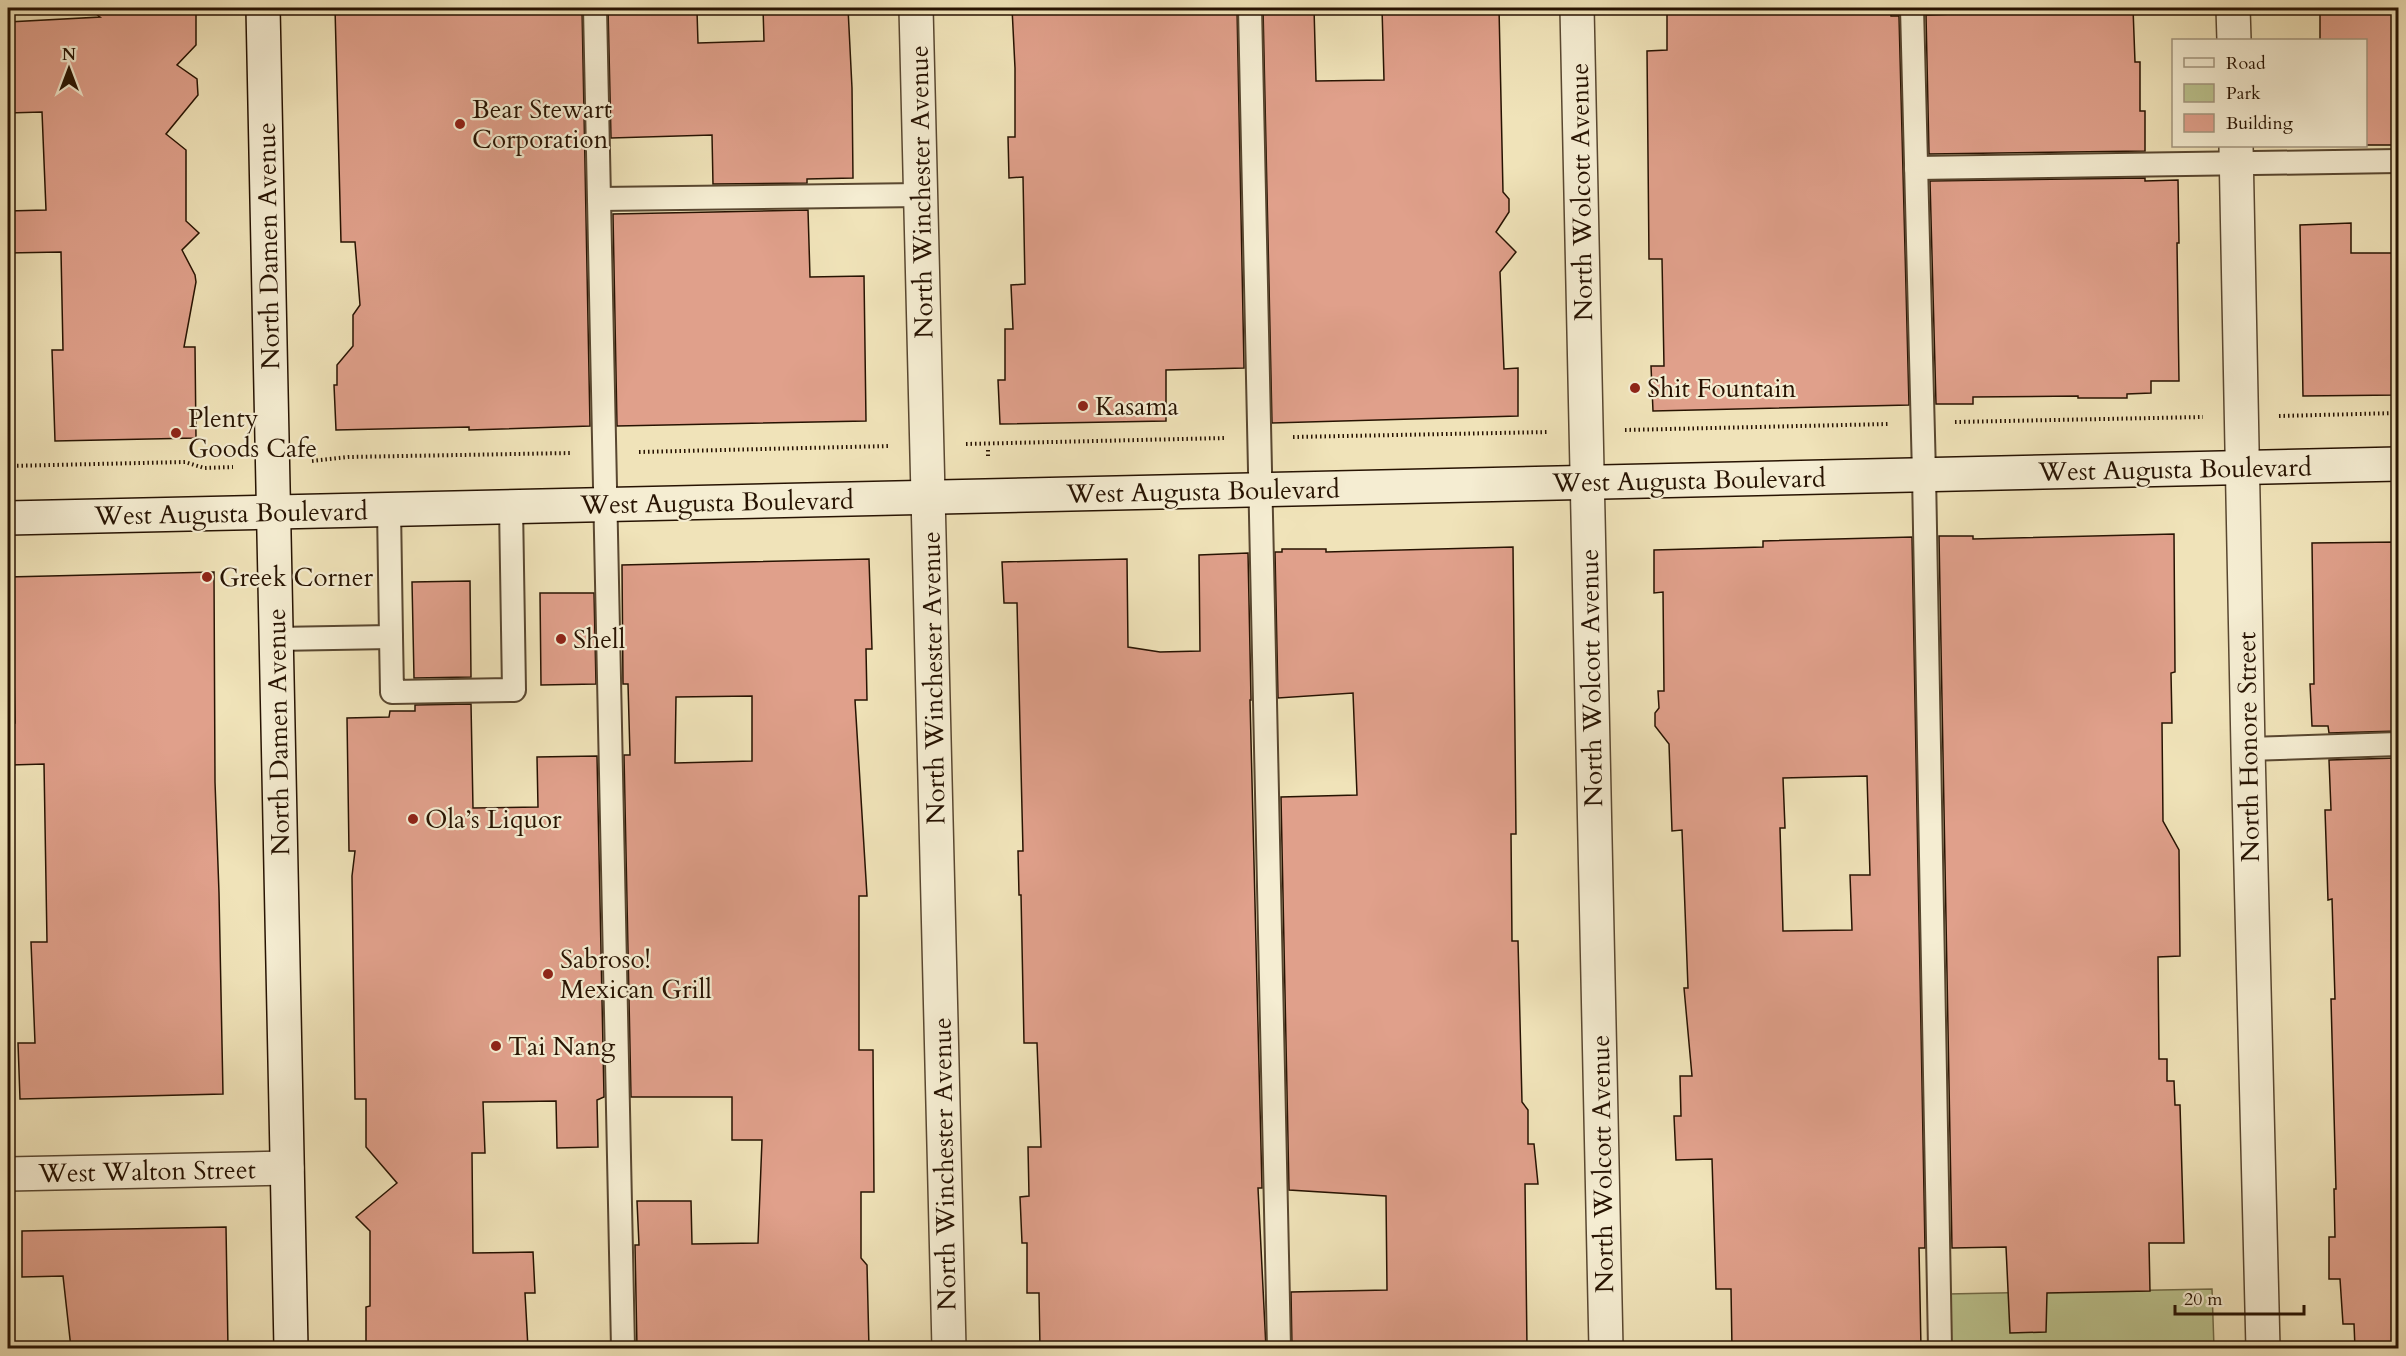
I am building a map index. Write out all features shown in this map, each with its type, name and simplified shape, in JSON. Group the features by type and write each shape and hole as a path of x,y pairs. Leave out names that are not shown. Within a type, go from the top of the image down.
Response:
{"street":[{"name":"North Damen Avenue","path":"263,8 291,1348"},
{"name":"North Winchester Avenue","path":"916,8 949,1348"},
{"name":"North Wolcott Avenue","path":"1578,8 1586,482 1606,1348"},
{"path":"2233,8 2234,39"},
{"name":"North Honore Street","path":"2237,154 2248,749 2263,1348"},
{"name":"West Augusta Boulevard","path":"8,518 2398,464"},
{"name":"West Walton Street","path":"8,1174 287,1168"}],"lane":[{"path":"595,8 623,1348"},
{"path":"1250,8 1279,1348"},
{"path":"1912,8 1924,474 1940,1348"},
{"path":"1916,168 2237,154 2398,161"},
{"path":"599,199 921,195"},
{"path":"389,509 392,692 514,690 511,506"},
{"path":"276,639 391,637"},
{"path":"2248,749 2398,744"}],"path":[{"path":"2299,415 2398,413"},
{"path":"8,466 184,462 199,468 215,468"}],"green space":[{"path":"2212,1289 2214,1348 1950,1348 1948,1294"}],"building":[{"path":"88,8 196,8 196,45 177,65 197,79 198,95 166,134 186,150 186,221 199,233 182,250 195,275 196,282 184,347 195,347 196,438 55,441 52,350 63,350 61,252 8,253 8,211 46,210 42,112 8,113 8,22 100,17"},
{"path":"335,8 582,8 590,426 469,430 469,427 336,430 334,385 337,385 337,365 353,346 353,315 360,305 355,242 341,242"},
{"path":"608,8 681,8 681,12 697,11 698,43 764,41 763,8 848,8 853,178 807,179 807,183 713,184 712,135 611,138"},
{"path":"1012,8 1237,8 1244,368 1166,370 1166,421 1000,424 998,380 1005,380 1005,329 1013,329 1011,285 1025,284 1023,177 1009,178 1008,137 1015,137"},
{"path":"1263,8 1314,8 1316,81 1384,80 1382,8 1499,8 1503,192 1509,199 1509,212 1496,232 1516,252 1500,272 1504,369 1518,368 1518,416 1272,423"},
{"path":"1667,8 1890,8 1891,16 1899,16 1909,405 1653,411 1651,366 1664,366 1662,259 1649,259 1647,51 1667,50"},
{"path":"2133,8 2135,62 2140,62 2140,111 2145,111 2145,151 1929,154 1926,15"},
{"path":"2320,8 2398,8 2398,145 2367,145 2367,39 2320,39"},
{"path":"2145,178 2145,181 2178,180 2179,381 2151,381 2151,393 2127,394 2127,398 1973,397 1973,404 1936,404 1930,181"},
{"path":"808,210 810,277 864,276 866,421 617,426 613,214"},
{"path":"2351,223 2351,253 2398,253 2398,395 2303,396 2300,225"},
{"path":"2174,534 2175,672 2171,673 2172,723 2162,723 2163,821 2179,850 2180,956 2158,957 2159,1059 2167,1059 2167,1081 2174,1081 2175,1105 2180,1105 2184,1243 2149,1243 2150,1291 2047,1293 2046,1332 2010,1333 2006,1247 1952,1248 1939,536 1973,536 1973,539"},
{"path":"1912,537 1925,1248 1919,1248 1921,1348 1732,1348 1731,1289 1716,1289 1712,1159 1676,1160 1674,1116 1681,1116 1680,1076 1692,1076 1684,988 1688,988 1682,830 1672,831 1669,744 1655,726 1655,713 1659,708 1658,691 1664,691 1663,592 1654,593 1654,550 1763,547 1763,541","holes":["1867,776 1870,875 1850,875 1852,930 1783,931 1780,828 1785,828 1783,778"]},
{"path":"2398,542 2398,731 2329,733 2328,726 2312,726 2310,684 2314,684 2312,543"},
{"path":"1513,547 1516,834 1511,834 1512,941 1518,941 1522,1102 1528,1110 1528,1144 1534,1144 1538,1184 1525,1184 1527,1348 1292,1348 1291,1292 1387,1290 1386,1196 1289,1190 1281,797 1357,795 1353,693 1278,698 1275,552 1282,552 1282,549 1326,549 1326,552"},
{"path":"1248,553 1262,1188 1258,1188 1266,1348 1040,1348 1039,1293 1027,1293 1027,1243 1022,1243 1020,1197 1029,1196 1028,1147 1041,1147 1037,1043 1024,1043 1018,851 1023,851 1017,603 1004,603 1002,562 1127,559 1128,647 1160,652 1200,651 1199,555"},
{"path":"869,559 872,649 866,649 867,700 855,700 867,896 859,896 859,1050 873,1050 874,1192 861,1192 861,1258 867,1265 869,1348 637,1348 635,1245 639,1245 637,1201 691,1201 692,1244 758,1243 762,1140 732,1140 732,1097 631,1097 624,755 630,755 628,684 623,684 622,565","holes":["752,696 752,761 675,763 676,697"]},
{"path":"214,572 215,782 223,1094 20,1099 18,1043 35,1043 31,942 47,942 44,764 11,765 9,723 15,723 13,626 8,626 8,577"},
{"path":"470,581 471,677 414,678 412,582"},
{"name":"Shell","path":"540,593 594,593 596,684 541,685"},
{"path":"471,704 473,808 538,807 537,757 597,756 604,1097 597,1100 598,1147 557,1148 556,1101 483,1102 485,1153 472,1153 473,1253 533,1252 535,1293 525,1293 528,1348 366,1348 366,1307 370,1306 370,1231 356,1217 397,1183 366,1147 366,1099 355,1099 352,876 355,851 349,851 347,718 389,717 390,711 415,711 415,705"},
{"path":"2398,758 2398,1348 2355,1348 2354,1324 2343,1324 2340,1279 2329,1279 2329,1237 2335,1237 2334,1189 2336,1189 2331,999 2335,999 2332,899 2328,900 2325,810 2331,810 2329,760"},
{"path":"226,1227 228,1348 71,1348 63,1276 22,1277 22,1231"}],"place":[{"name":"Bear Stewart Corporation","path":"460,124"},
{"name":"Shit Fountain","path":"1635,388"},
{"name":"Kasama","path":"1083,406"},
{"name":"Plenty Goods Cafe","path":"176,433"},
{"name":"Greek Corner","path":"207,577"},
{"name":"Shell","path":"561,639"},
{"name":"Ola’s Liquor","path":"413,819"},
{"name":"Sabroso! Mexican Grill","path":"548,974"},
{"name":"Tai Nang","path":"496,1046"}]}
